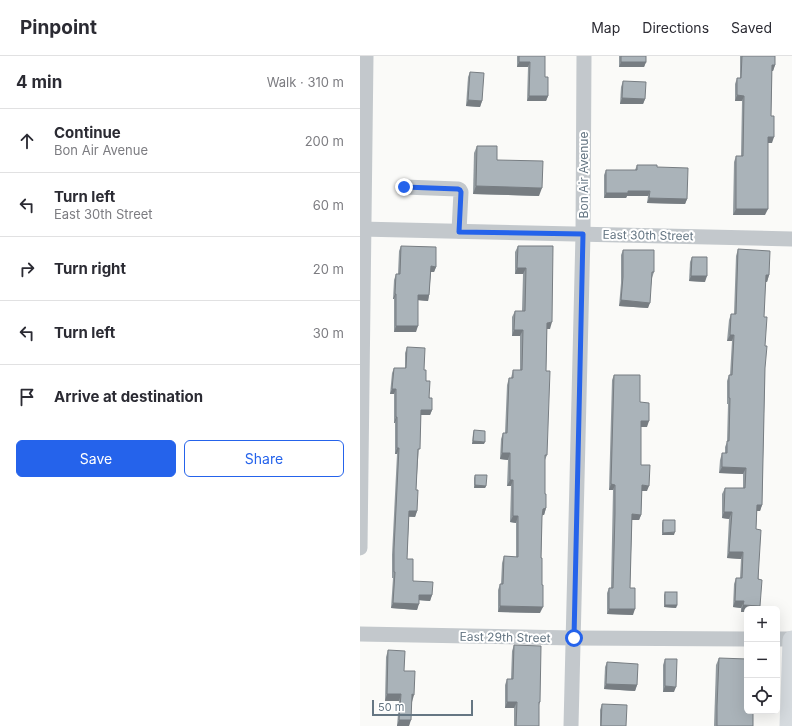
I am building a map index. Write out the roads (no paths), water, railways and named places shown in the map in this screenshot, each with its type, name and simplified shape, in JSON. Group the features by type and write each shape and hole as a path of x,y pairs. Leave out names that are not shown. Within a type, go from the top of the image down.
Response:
{"main road":[{"path":"789,726 792,640"}],"street":[{"path":"360,548 362,229 366,56"},
{"name":"Bon Air Avenue","path":"571,726 583,234 584,56"},
{"path":"404,187 460,190 459,232"},
{"name":"East 30th Street","path":"362,229 792,238"},
{"name":"East 29th Street","path":"360,634 574,638 744,639"},
{"path":"780,639 792,640"}]}
